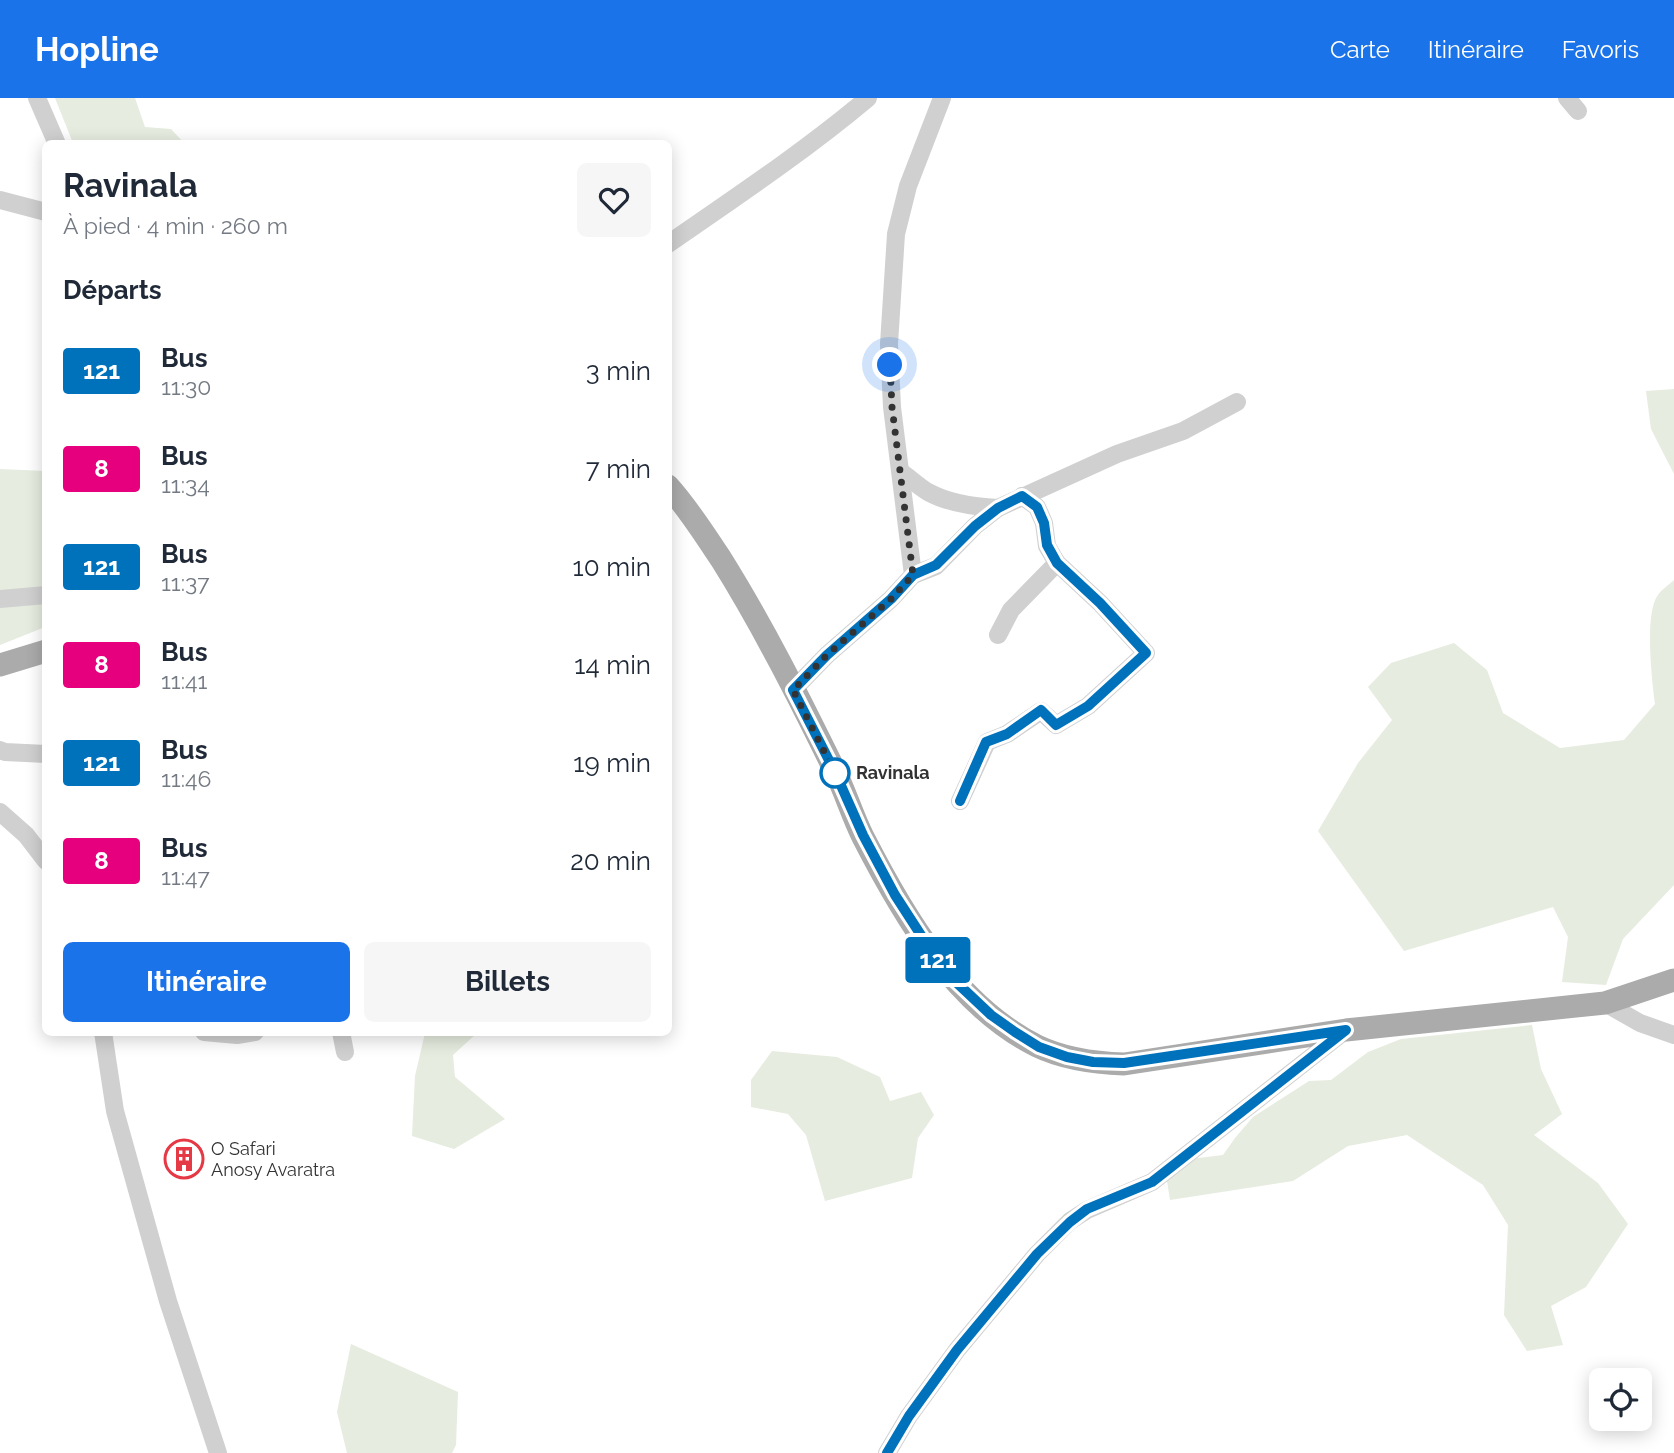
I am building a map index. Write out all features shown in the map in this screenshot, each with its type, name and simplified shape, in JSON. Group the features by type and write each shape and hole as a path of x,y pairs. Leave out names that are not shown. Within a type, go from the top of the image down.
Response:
{"main road":[{"path":"672,491 689,510 746,599 835,772 863,835 911,922 956,982 991,1015 1039,1047 1067,1057 1093,1062 1124,1063 1346,1030 1605,1003 1674,980"},
{"path":"0,665 42,652"}],"street":[{"path":"37,98 55,140"},
{"path":"672,241 758,182 868,98"},
{"path":"913,575 892,407 889,344 896,234 908,186 942,98"},
{"path":"0,200 42,211"},
{"path":"793,690 827,655 891,599 913,575 936,565 975,526 998,508 1117,454 1183,431 1237,402"},
{"path":"901,472 926,491 943,498 984,508 998,508"},
{"path":"960,801 986,742 1007,734 1041,710 1056,725 1088,706 1146,653 1100,603 1057,563 1047,545 1044,523 1037,507 1022,496"},
{"path":"998,635 1011,610 1057,563"},
{"path":"0,599 42,596"},
{"path":"0,750 42,754"},
{"path":"0,812 26,835 42,856"},
{"path":"1605,1003 1640,1023 1674,1034"},
{"path":"887,1453 909,1416 957,1350 1037,1254 1070,1222 1087,1209 1152,1182 1346,1030"},
{"path":"104,1036 115,1111 161,1276 218,1453"},
{"path":"342,1036 345,1052"}],"shaded area":[{"path":"55,98 135,98 145,127 171,129 181,140 72,140"},
{"path":"1674,389 1674,474 1651,429 1646,391"},
{"path":"0,469 42,471 42,628 0,645"},
{"path":"1674,580 1674,885 1623,939 1606,985 1562,982 1568,937 1553,907 1404,951 1318,831 1358,763 1392,720 1368,687 1391,663 1454,643 1487,670 1503,713 1560,748 1624,740 1655,704 1650,648 1651,616 1658,595"},
{"path":"1532,1025 1541,1069 1562,1114 1534,1135 1598,1183 1628,1224 1586,1287 1551,1306 1563,1345 1527,1351 1504,1315 1508,1225 1483,1185 1407,1135 1348,1146 1293,1181 1170,1200 1167,1181 1190,1159 1223,1155 1253,1117 1309,1081 1331,1080 1368,1052 1401,1039"},
{"path":"424,1036 474,1036 453,1055 455,1077 505,1119 454,1149 412,1136 415,1076"},
{"path":"772,1051 837,1057 880,1077 890,1101 921,1092 934,1115 918,1138 912,1178 825,1201 806,1135 788,1114 751,1107 751,1080"},
{"path":"351,1344 458,1392 456,1445 452,1453 347,1453 337,1412"}],"bus line":[{"name":"121","path":"887,1453 909,1416 957,1350 1037,1254 1070,1222 1087,1209 1152,1182 1346,1030 1124,1063 1093,1062 1067,1057 1026,1040 991,1015 956,982 911,922 863,835 835,772 793,690 827,655 891,599 913,575 936,565 975,526 998,508 1022,496 1037,507 1044,523 1047,545 1057,563 1100,603 1146,653 1088,706 1056,725 1041,710 1007,734 986,742 960,801"}],"place":[{"name":"Ravinala","path":"835,773"},
{"name":"O Safari Anosy Avaratra","path":"184,1159"}],"route":[{"path":"835,773 793,690 827,655 891,599 913,575 892,407 890,365"}]}
